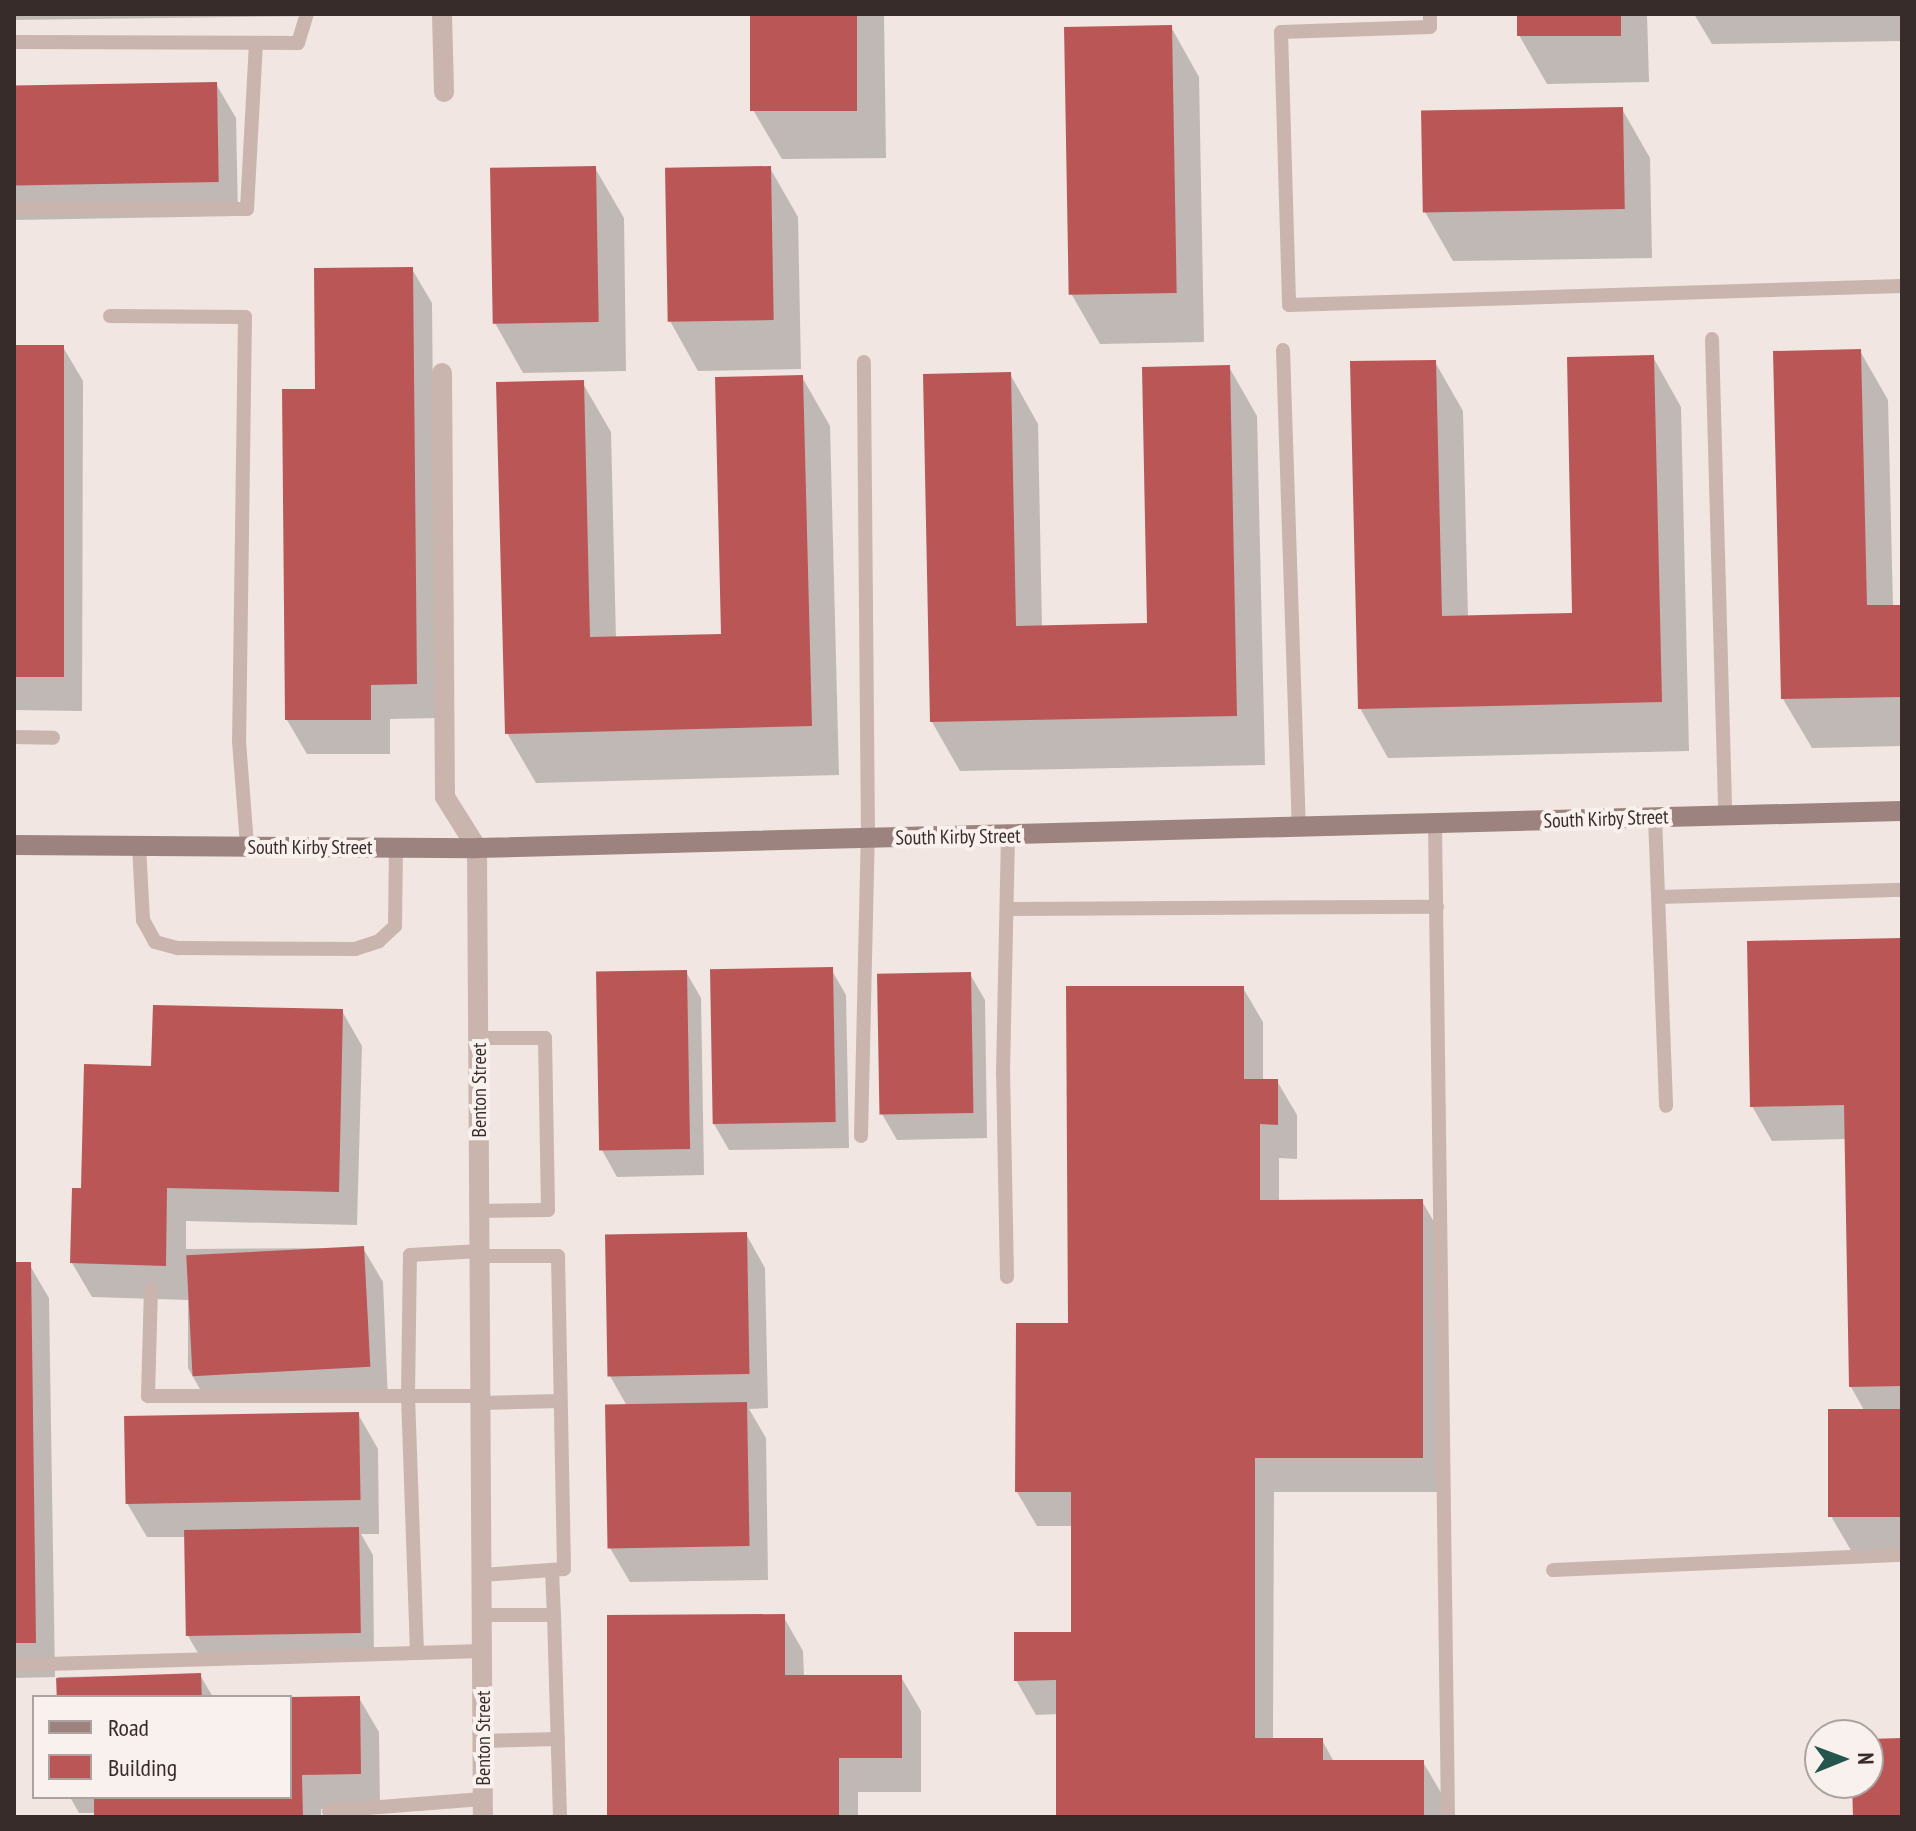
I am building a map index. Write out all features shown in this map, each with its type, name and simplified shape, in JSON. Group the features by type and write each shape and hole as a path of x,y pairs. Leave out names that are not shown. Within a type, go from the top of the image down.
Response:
{"street":[{"path":"442,14 444,92"},
{"path":"442,373 445,797 477,848"},
{"name":"South Kirby Street","path":"14,845 477,848 1008,837 1902,811"},
{"name":"Benton Street","path":"477,848 483,1808"}],"lane":[{"path":"14,42 298,43 307,14"},
{"path":"1430,14 1430,27 1281,32 1289,305 1902,286"},
{"path":"14,209 247,209 256,43"},
{"path":"110,316 245,317 239,741 247,846"},
{"path":"1712,339 1725,815"},
{"path":"1283,350 1299,828"},
{"path":"861,1136 868,838 864,362"},
{"path":"14,737 53,738"},
{"path":"1655,817 1666,1106"},
{"path":"1435,825 1448,1817"},
{"path":"1007,1277 1008,837"},
{"path":"139,846 143,920 155,942 178,948 355,949 379,941 395,926 396,848"},
{"path":"1660,897 1902,890"},
{"path":"1007,909 1437,907"},
{"path":"479,1038 545,1038 548,1210 480,1211"},
{"path":"417,1653 408,1395 410,1255 558,1256 564,1569 482,1575"},
{"path":"151,1288 148,1396 408,1395 560,1401"},
{"path":"1553,1570 1902,1555"},
{"path":"552,1570 560,1817"},
{"path":"482,1615 554,1615"},
{"path":"14,1665 482,1651"},
{"path":"483,1741 558,1739"},
{"path":"329,1811 483,1808"}],"building":[{"path":"750,14 857,14 857,111 750,111"},
{"path":"1517,14 1621,14 1621,36 1517,36"},
{"path":"1172,25 1177,293 1069,295 1064,27"},
{"path":"217,82 219,182 16,186 14,86"},
{"path":"1623,107 1625,209 1423,213 1421,111"},
{"path":"596,166 599,322 493,324 490,168"},
{"path":"771,166 774,320 668,322 665,168"},
{"path":"413,267 417,684 371,685 371,720 285,720 282,389 315,389 314,268"},
{"path":"14,345 64,345 64,677 14,677"},
{"path":"1861,349 1867,605 1902,605 1902,697 1781,699 1773,351"},
{"path":"1654,355 1662,702 1358,709 1350,361 1436,360 1442,616 1572,613 1567,357"},
{"path":"1230,365 1237,716 930,722 923,374 1011,372 1016,626 1147,623 1142,367"},
{"path":"803,375 812,726 505,734 496,382 584,380 590,637 721,634 715,377"},
{"path":"1902,938 1902,1386 1849,1387 1844,1105 1750,1107 1747,941"},
{"path":"833,967 836,1122 713,1124 710,969"},
{"path":"687,970 690,1149 599,1151 596,972"},
{"path":"971,972 973,1113 879,1115 877,974"},
{"path":"1066,986 1244,986 1244,1079 1278,1079 1278,1125 1260,1124 1260,1200 1423,1199 1423,1458 1255,1458 1255,1738 1323,1738 1323,1760 1424,1760 1424,1817 1056,1817 1056,1680 1014,1681 1014,1632 1071,1632 1071,1492 1015,1492 1016,1323 1068,1323"},
{"path":"153,1005 343,1009 339,1192 167,1188 166,1266 70,1263 72,1188 81,1188 84,1064 151,1066"},
{"path":"747,1232 749,1374 607,1376 605,1234"},
{"path":"364,1246 370,1367 193,1376 186,1255"},
{"path":"14,1262 31,1262 36,1643 14,1643"},
{"path":"747,1402 750,1546 608,1548 605,1404"},
{"path":"1828,1409 1902,1409 1902,1517 1828,1517"},
{"path":"359,1412 361,1500 126,1504 124,1416"},
{"path":"359,1527 361,1633 186,1636 184,1530"},
{"path":"785,1614 785,1675 902,1675 902,1758 839,1758 839,1817 607,1817 607,1615"},
{"path":"201,1673 202,1695 57,1695 56,1678"},
{"path":"360,1696 361,1774 302,1775 303,1817 94,1817 94,1799 292,1799 292,1697"},
{"path":"1902,1738 1902,1817 1853,1817 1852,1799 1884,1799 1884,1739"}]}
